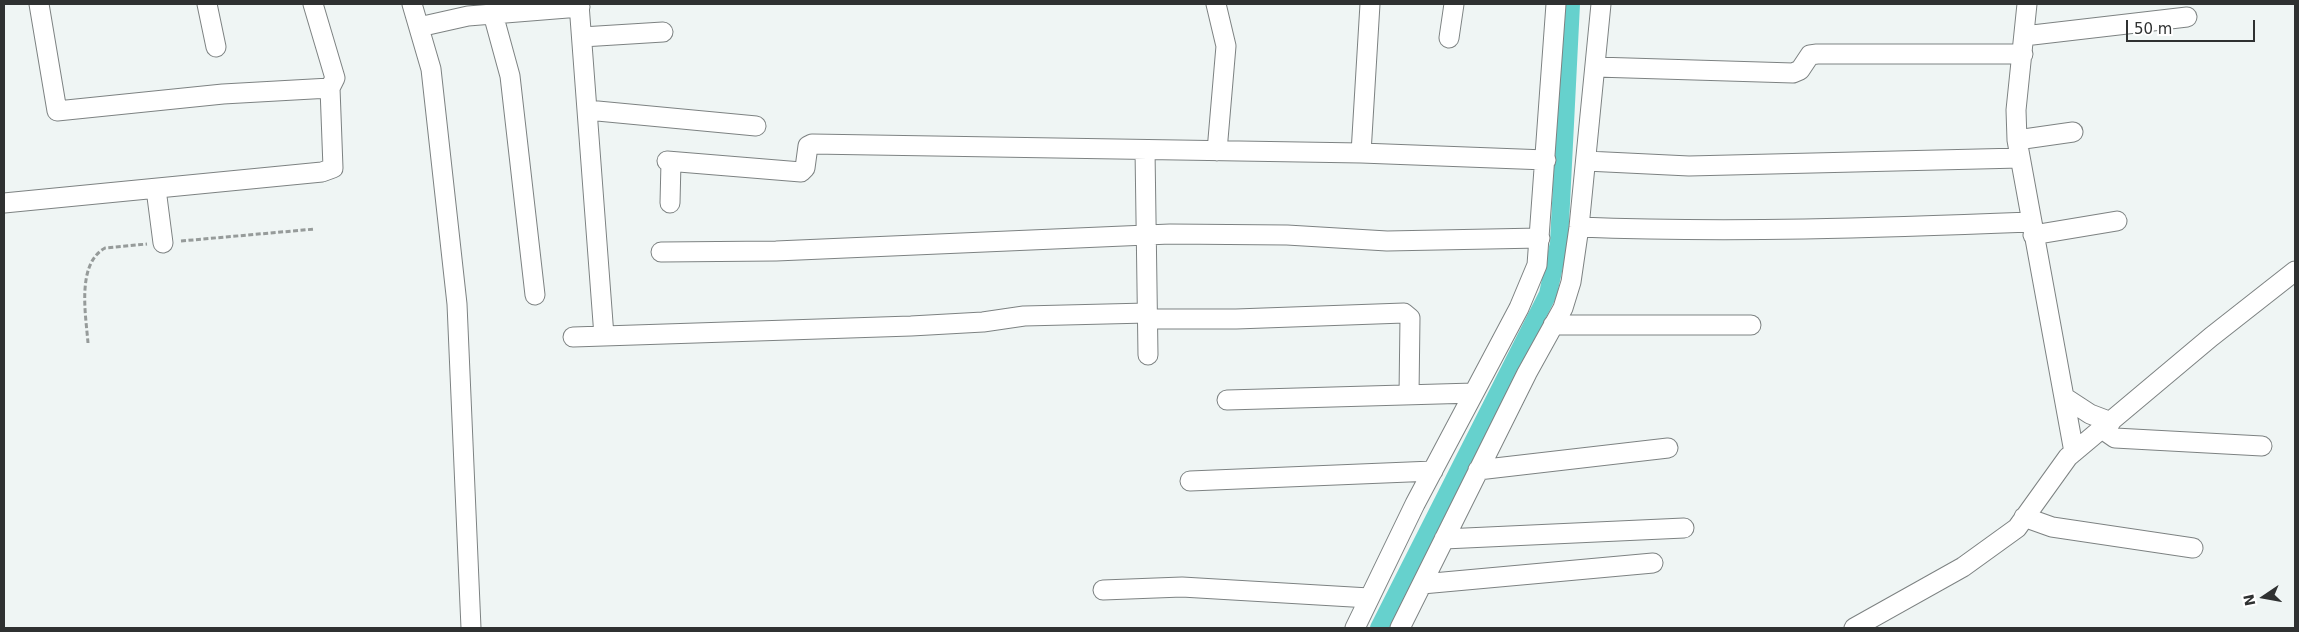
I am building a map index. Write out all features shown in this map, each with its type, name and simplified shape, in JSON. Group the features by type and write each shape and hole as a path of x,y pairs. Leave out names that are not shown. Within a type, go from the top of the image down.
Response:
{"street":[{"path":"39,4 57,111 223,94 330,88"},
{"path":"207,4 216,47"},
{"path":"4,203 322,172 333,168 330,88 335,78 312,4"},
{"path":"412,4 431,69 457,304 471,628"},
{"path":"1216,4 1226,46 1218,151"},
{"path":"1361,153 1370,4"},
{"path":"1449,38 1454,4"},
{"path":"1355,628 1433,471 1523,300 1537,266 1556,4"},
{"path":"1400,628 1478,470 1563,308 1571,282 1578,227 1601,4"},
{"path":"2027,4 2016,110 2019,149 2074,452"},
{"path":"419,27 467,10 493,14 579,5 604,336"},
{"path":"1596,67 1793,73 1800,70 1810,55 2024,45 2179,13"},
{"path":"493,14 510,76 535,295"},
{"path":"582,37 663,32"},
{"path":"587,110 756,126"},
{"path":"1586,161 1688,166 2019,149 2074,132"},
{"path":"670,204 669,162 801,172 805,168 808,146 812,144 1361,153 1546,160"},
{"path":"1146,150 1148,355"},
{"path":"156,189 163,243"},
{"path":"1578,227 1631,229 2032,229 2118,221"},
{"path":"661,252 776,251 1146,235 1287,235 1387,241 1492,237 1540,238"},
{"path":"1854,628 1963,567 2017,528 2068,457 2211,337 2295,271"},
{"path":"574,337 911,326 983,322 1024,316 1147,316 1236,319 1404,312 1410,318 1409,395"},
{"path":"1554,325 1751,325"},
{"path":"1227,400 1474,393"},
{"path":"2064,397 2107,425 2115,438 2262,446"},
{"path":"1478,470 1668,448"},
{"path":"1190,481 1433,471"},
{"path":"2024,517 2052,527 2193,548"},
{"path":"1444,539 1684,528"},
{"path":"1422,584 1653,563"},
{"path":"1103,590 1182,587 1369,598"}],"waterway":[{"path":"1379,628 1548,294 1559,243 1571,4"}]}
